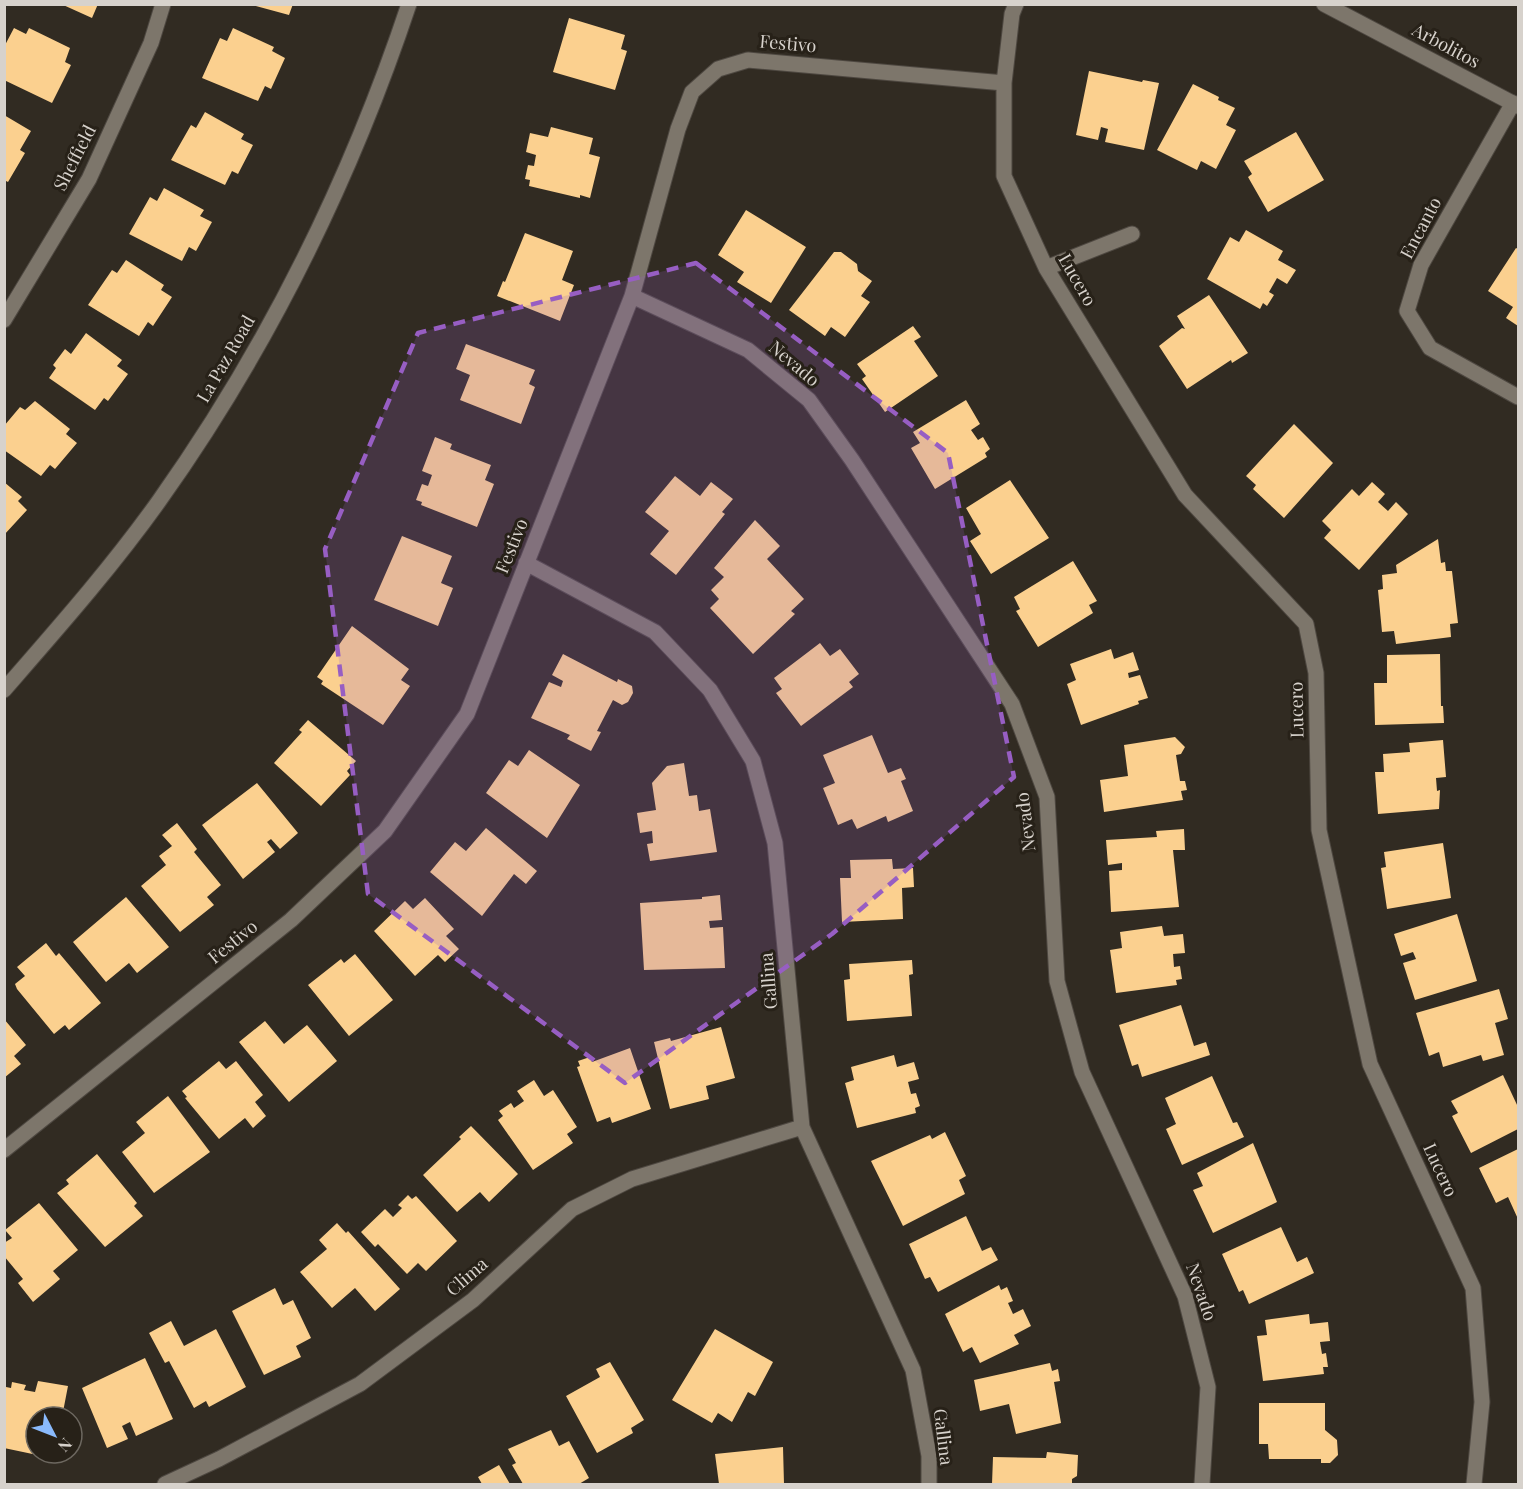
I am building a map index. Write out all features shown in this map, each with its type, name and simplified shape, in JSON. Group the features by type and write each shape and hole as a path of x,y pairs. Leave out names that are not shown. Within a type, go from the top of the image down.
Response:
{"street":[{"name":"Sheffield","path":"4,320 89,180 151,43 163,4"},
{"name":"La Paz Road","path":"4,690 122,550 187,460 231,392 295,277 330,206 358,140 409,4"},
{"name":"Lucero","path":"1016,4 1012,14 1004,83 1004,176 1046,268 1185,495 1306,624 1316,673 1319,830 1370,1064 1473,1288 1482,1402 1474,1485"},
{"name":"Arbolitos","path":"1324,4 1516,105"},
{"name":"Festivo","path":"4,1150 291,920 385,831 467,714 632,296 692,92 718,69 748,60 1004,83"},
{"name":"Encanto","path":"1516,105 1421,265 1407,310 1430,348 1518,397"},
{"path":"1046,268 1132,234"},
{"name":"Nevado","path":"632,296 748,350 809,400 852,460 1012,704 1047,797 1057,981 1082,1072 1185,1296 1208,1387 1202,1485"},
{"name":"Gallina","path":"526,563 655,632 710,690 753,761 775,843 802,1127 913,1370 929,1456 928,1485"},
{"name":"Clima","path":"165,1485 360,1384 473,1300 572,1209 632,1179 802,1127"}],"highlighted area":[{"path":"696,263 948,453 1014,777 832,934 625,1083 368,894 325,549 418,333"}],"building":[{"path":"61,4 98,4 92,18"},
{"path":"252,4 293,4 289,15 252,5"},
{"path":"569,18 625,35 621,49 627,51 615,90 553,72"},
{"path":"14,28 26,34 29,28 70,48 65,62 71,65 52,103 4,80 4,47"},
{"path":"233,28 274,47 272,51 285,58 271,89 265,86 258,101 202,78 220,38 227,41"},
{"path":"1089,71 1142,82 1143,80 1159,83 1144,150 1105,142 1108,129 1101,127 1098,140 1076,135"},
{"path":"1193,84 1235,108 1226,125 1236,130 1216,169 1201,161 1197,170 1157,150"},
{"path":"205,112 244,134 241,139 253,145 238,174 232,171 225,185 171,160 191,125 196,128"},
{"path":"4,115 31,131 20,150 25,153 8,182 4,180"},
{"path":"551,127 593,138 589,154 600,157 590,198 580,195 580,198 529,186 530,180 525,179 528,165 534,166 536,155 526,152 530,133 548,137"},
{"path":"1296,132 1324,180 1268,212 1248,177 1252,174 1244,161"},
{"path":"164,188 204,210 200,216 212,222 196,251 189,247 182,261 129,234 150,197 157,201"},
{"path":"746,210 806,247 771,303 737,282 744,272 718,255"},
{"path":"1246,230 1283,251 1278,260 1296,270 1287,284 1277,278 1269,292 1274,295 1267,306 1263,303 1260,309 1207,279 1230,237 1239,242"},
{"path":"525,233 573,251 562,280 574,285 560,321 497,296"},
{"path":"1516,248 1518,249 1518,326 1506,318 1513,307 1488,291"},
{"path":"834,252 841,252 857,264 858,271 872,281 861,296 870,302 845,337 831,327 825,336 789,310"},
{"path":"126,260 164,285 161,290 172,297 153,326 148,322 139,336 88,305 112,270 117,273"},
{"path":"1209,295 1248,353 1232,363 1231,360 1187,389 1159,346 1182,328 1185,329 1177,316"},
{"path":"913,326 921,337 914,341 938,376 885,412 862,379 866,376 857,364"},
{"path":"86,333 122,360 117,366 128,374 108,401 104,398 95,410 49,378 56,368 53,365 65,349 71,354"},
{"path":"466,344 535,370 529,384 535,387 521,424 460,400 470,375 456,369"},
{"path":"966,400 980,424 971,430 978,440 983,437 990,449 985,453 987,457 935,489 911,448 920,443 913,432"},
{"path":"35,401 70,429 66,434 77,443 55,469 50,465 41,476 4,450 4,426 20,407 25,410"},
{"path":"1294,424 1333,463 1284,518 1253,489 1256,485 1246,476"},
{"path":"435,437 452,444 450,449 491,465 485,480 494,484 477,527 421,505 422,502 416,500 422,484 428,486 432,475 422,471"},
{"path":"675,476 700,496 711,482 733,499 722,512 725,514 676,575 650,554 669,531 645,512"},
{"path":"1010,480 1049,538 991,574 970,541 981,534 966,508"},
{"path":"4,482 22,497 18,501 27,510 4,535"},
{"path":"1372,482 1385,494 1378,502 1388,511 1396,502 1408,514 1359,570 1324,538 1331,530 1322,521 1352,489 1359,496"},
{"path":"755,520 780,546 767,559 804,599 791,611 795,614 753,654 710,608 719,599 711,590 724,577 714,568"},
{"path":"402,536 452,556 441,583 453,588 438,626 374,600"},
{"path":"1438,539 1441,563 1445,562 1446,571 1452,571 1458,623 1450,624 1451,637 1396,644 1394,631 1382,632 1378,590 1383,589 1382,575 1397,573 1396,565"},
{"path":"1073,561 1097,601 1089,605 1093,613 1038,647 1016,611 1020,609 1014,597"},
{"path":"352,626 409,669 401,680 410,686 383,725 321,684 323,681 317,677"},
{"path":"820,643 830,656 840,649 859,674 849,682 853,687 801,726 776,693 782,689 774,678"},
{"path":"1111,649 1114,659 1133,652 1139,670 1128,673 1129,678 1140,675 1148,698 1138,701 1139,704 1081,725 1067,684 1076,680 1070,664"},
{"path":"563,654 617,682 618,679 632,686 633,693 628,702 622,705 613,700 597,731 601,732 591,751 567,739 570,735 531,718 549,682 561,687 563,681 552,675"},
{"path":"1440,654 1441,706 1443,706 1444,723 1375,725 1374,683 1387,683 1387,655"},
{"path":"308,720 356,761 347,771 350,775 321,806 274,763 302,732 299,730"},
{"path":"872,735 888,773 901,768 906,779 901,781 913,811 888,822 886,816 857,829 852,819 838,825 823,788 835,783 823,755"},
{"path":"1175,737 1185,747 1181,754 1176,755 1180,781 1185,781 1187,790 1181,791 1183,800 1104,812 1100,780 1128,776 1124,745"},
{"path":"1443,740 1446,777 1436,778 1437,791 1440,790 1439,809 1378,814 1375,772 1384,772 1383,754 1410,752 1409,743"},
{"path":"529,750 580,785 547,838 486,793 509,760 518,766"},
{"path":"684,763 689,796 697,795 699,811 710,809 717,852 650,861 647,844 653,843 652,831 640,833 637,813 656,810 652,783 667,766"},
{"path":"257,783 298,833 280,849 271,839 267,842 275,852 243,879 202,825"},
{"path":"177,823 197,849 194,852 221,885 207,897 214,905 180,932 141,886 166,865 159,856 172,846 162,835"},
{"path":"486,828 537,871 526,884 514,874 482,916 430,872 455,842 466,851"},
{"path":"1184,829 1185,850 1173,850 1179,907 1111,912 1109,871 1122,870 1122,863 1108,865 1106,840 1157,837 1156,831"},
{"path":"1443,843 1451,898 1387,909 1381,868 1386,867 1384,852"},
{"path":"892,859 893,869 913,868 914,887 902,888 903,919 842,922 840,878 851,878 850,860"},
{"path":"720,895 722,920 709,921 710,928 723,927 725,968 644,970 640,903 702,899 702,897"},
{"path":"126,897 169,947 137,973 129,963 106,982 73,942"},
{"path":"425,898 454,929 446,936 459,949 445,962 438,955 415,976 374,931 405,901 413,909"},
{"path":"1457,914 1477,981 1415,1000 1403,963 1416,959 1413,952 1401,956 1394,934"},
{"path":"1162,926 1164,936 1183,934 1185,953 1173,954 1174,967 1180,966 1182,979 1176,980 1177,985 1116,993 1110,950 1122,948 1120,932"},
{"path":"46,943 56,956 59,953 101,1003 69,1030 65,1025 54,1034 15,984 25,976 17,967"},
{"path":"355,954 393,1000 349,1036 308,985 341,959 344,963"},
{"path":"912,960 913,974 909,975 912,1016 847,1021 844,980 850,979 849,964"},
{"path":"1499,989 1508,1019 1495,1023 1504,1055 1483,1061 1481,1055 1443,1067 1439,1052 1429,1056 1416,1013"},
{"path":"1181,1005 1194,1046 1206,1042 1210,1055 1142,1077 1138,1064 1132,1066 1119,1025"},
{"path":"4,1019 26,1045 14,1056 21,1064 4,1078"},
{"path":"265,1021 284,1044 307,1025 337,1061 289,1102 239,1042"},
{"path":"721,1027 735,1078 706,1086 709,1099 670,1109 654,1042 670,1038 671,1041"},
{"path":"630,1048 651,1109 612,1123 610,1117 597,1122 577,1067 580,1066 578,1061 590,1057 592,1062"},
{"path":"894,1055 897,1067 914,1062 919,1079 908,1082 911,1094 916,1093 920,1106 915,1108 916,1113 857,1128 845,1083 854,1080 851,1067"},
{"path":"219,1061 226,1069 236,1061 263,1095 255,1102 266,1116 253,1128 245,1118 219,1139 185,1098 187,1097 182,1091"},
{"path":"1503,1075 1518,1107 1518,1129 1471,1153 1452,1116 1458,1113 1451,1101"},
{"path":"1212,1076 1233,1123 1237,1122 1244,1137 1182,1165 1166,1129 1176,1124 1165,1098"},
{"path":"534,1080 544,1096 553,1090 577,1127 567,1134 573,1143 533,1170 498,1120 503,1116 499,1111 511,1103 514,1108 524,1101 517,1091"},
{"path":"168,1096 210,1152 154,1193 122,1152 145,1133 136,1122"},
{"path":"471,1126 518,1174 489,1202 480,1192 457,1212 423,1175 461,1139 459,1137"},
{"path":"945,1132 966,1176 959,1180 965,1194 903,1226 871,1161 930,1135 932,1139"},
{"path":"1253,1143 1277,1202 1213,1233 1193,1190 1203,1186 1197,1173"},
{"path":"1518,1149 1518,1219 1508,1197 1496,1203 1479,1168"},
{"path":"97,1154 137,1203 134,1206 143,1216 105,1247 57,1193 69,1184 66,1180"},
{"path":"408,1195 412,1199 416,1196 457,1241 426,1271 418,1263 407,1274 378,1244 375,1247 361,1232 385,1209 393,1217 402,1208 398,1205"},
{"path":"39,1203 78,1250 53,1271 60,1279 33,1302 18,1283 23,1279 4,1256 4,1243 12,1238 5,1230"},
{"path":"966,1216 982,1251 991,1247 998,1260 938,1292 930,1277 925,1279 909,1244"},
{"path":"337,1223 346,1233 348,1231 400,1289 375,1311 355,1288 332,1308 300,1272 327,1249 319,1240"},
{"path":"1281,1227 1297,1262 1307,1257 1314,1273 1249,1304 1243,1290 1239,1292 1222,1254"},
{"path":"999,1285 1001,1290 1007,1287 1013,1301 1008,1303 1013,1314 1023,1309 1031,1326 1014,1335 1019,1344 980,1363 972,1347 963,1352 945,1314"},
{"path":"275,1288 283,1305 293,1300 311,1338 296,1346 301,1357 264,1375 232,1311"},
{"path":"1309,1314 1310,1324 1328,1322 1330,1341 1320,1342 1322,1354 1326,1353 1328,1367 1323,1367 1324,1374 1263,1381 1257,1336 1267,1335 1265,1320"},
{"path":"171,1321 184,1346 216,1329 246,1387 209,1407 206,1401 194,1408 169,1361 165,1363 149,1333"},
{"path":"715,1329 773,1362 755,1396 748,1392 732,1422 718,1413 712,1423 672,1400"},
{"path":"145,1358 173,1419 136,1436 130,1422 122,1426 128,1439 107,1448 82,1388"},
{"path":"610,1362 644,1420 631,1428 633,1433 597,1453 566,1396 600,1377 596,1369"},
{"path":"1050,1363 1052,1371 1058,1369 1060,1381 1054,1382 1061,1423 1016,1434 1009,1404 980,1411 974,1380"},
{"path":"38,1381 68,1386 64,1405 24,1405 24,1452 4,1448 6,1387 11,1388 12,1382 26,1385 24,1390 35,1392"},
{"path":"1259,1403 1325,1403 1325,1430 1337,1440 1338,1455 1330,1463 1321,1463 1321,1459 1269,1459 1268,1444 1259,1444"},
{"path":"551,1430 559,1446 569,1441 589,1478 579,1484 523,1484 512,1465 516,1463 508,1449"},
{"path":"783,1447 784,1484 719,1484 715,1454"},
{"path":"1047,1452 1078,1455 1077,1476 1072,1479 1072,1484 992,1484 993,1457 1046,1458"},
{"path":"499,1465 510,1484 482,1484 478,1477"}]}
